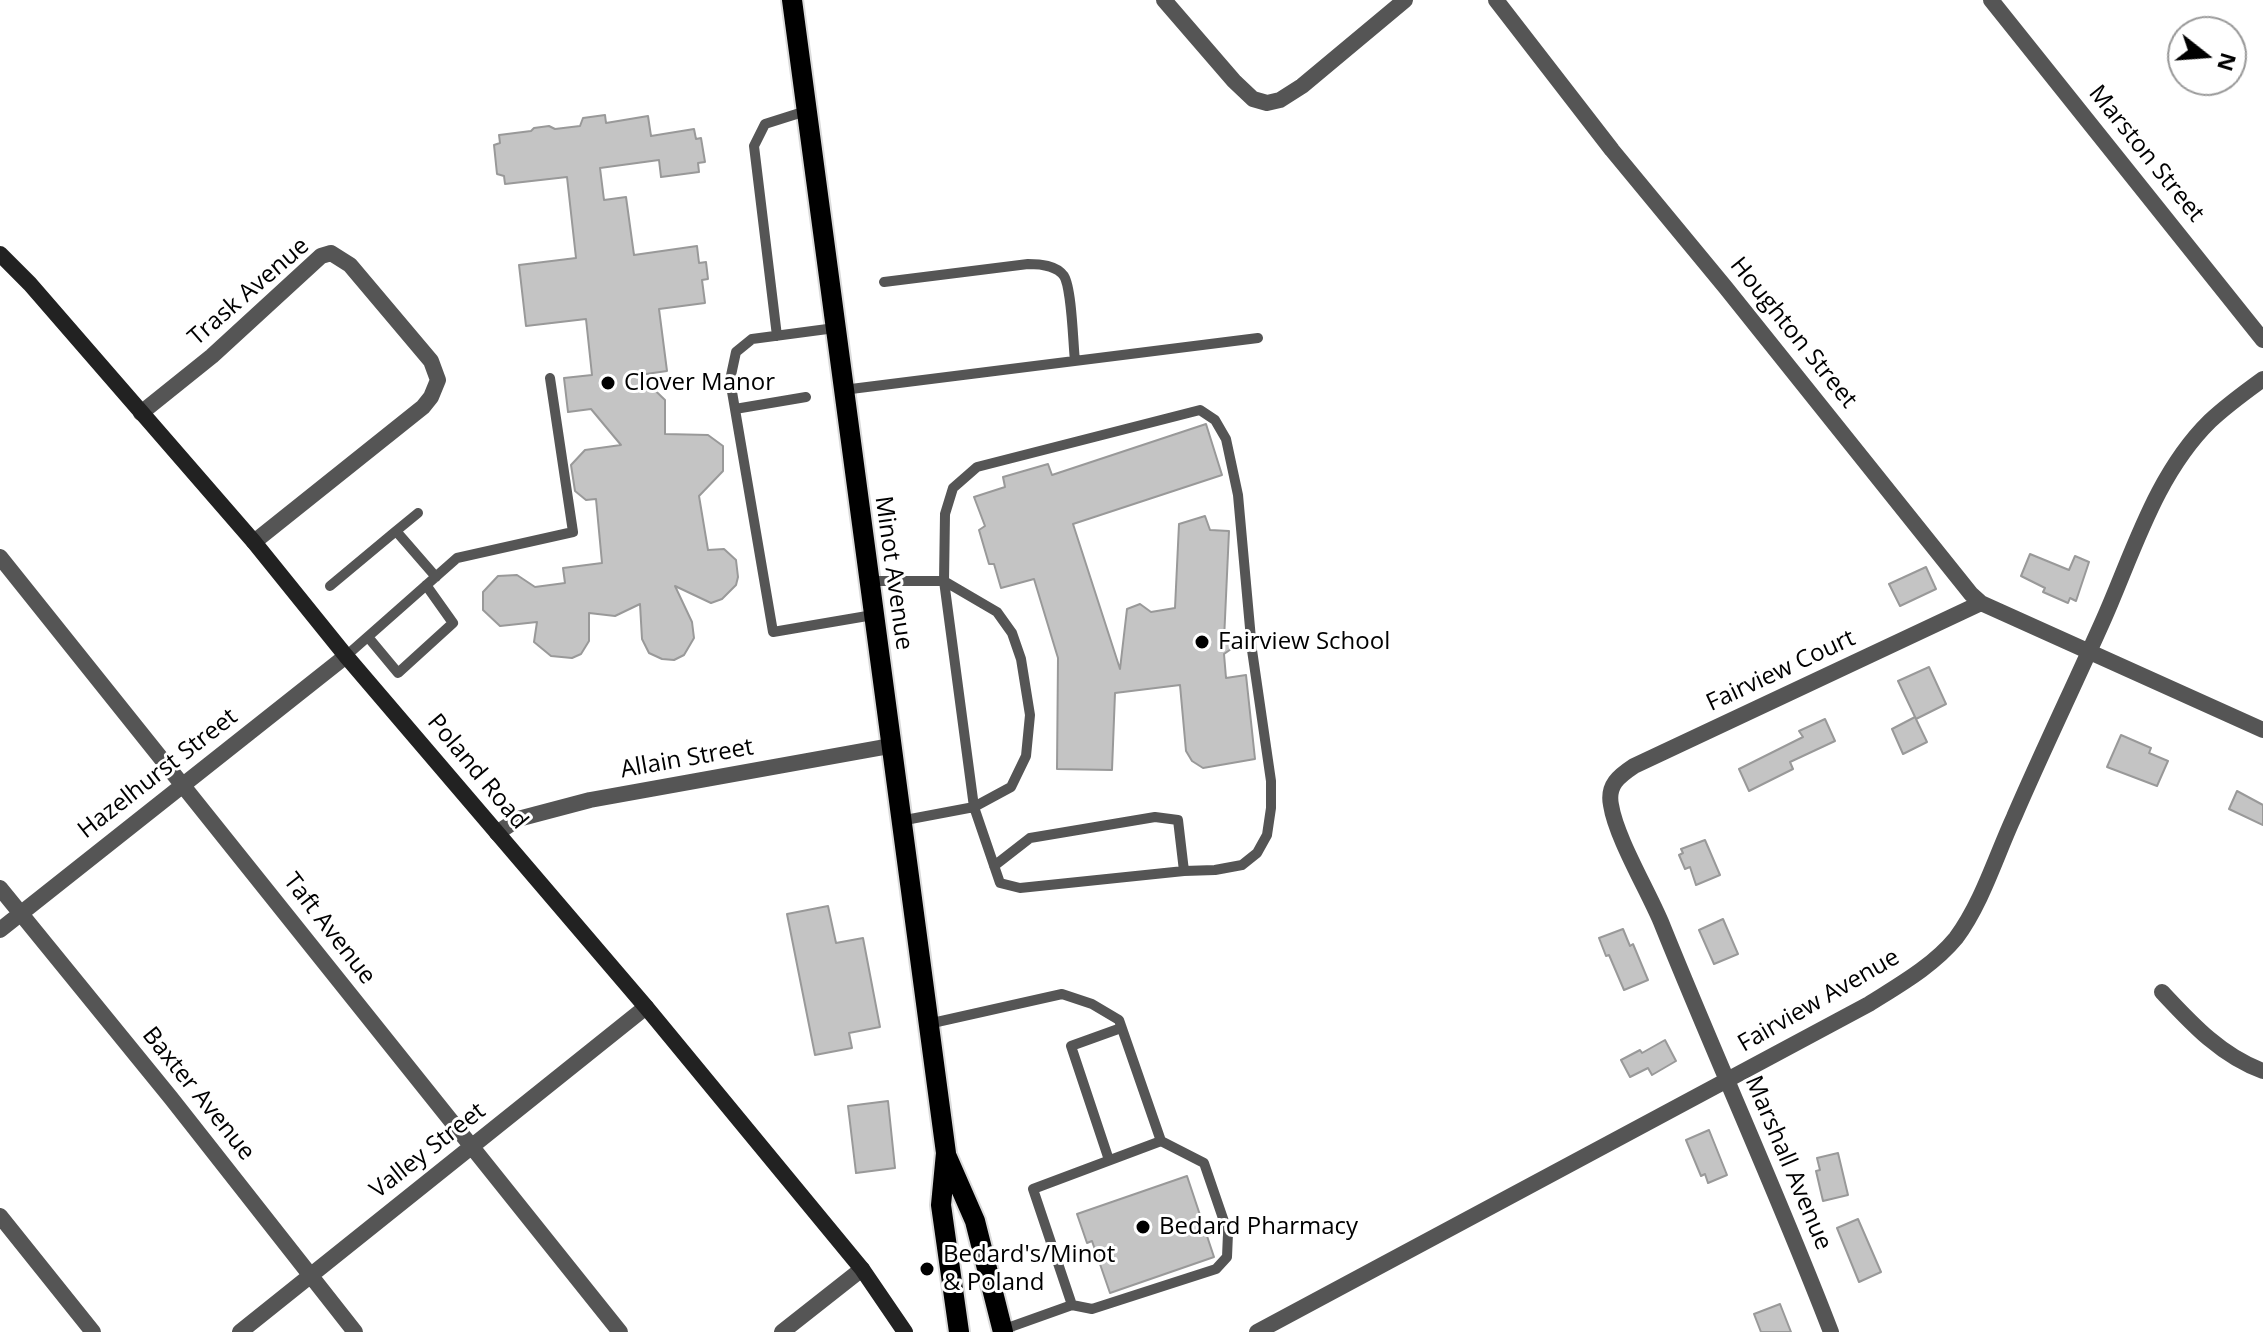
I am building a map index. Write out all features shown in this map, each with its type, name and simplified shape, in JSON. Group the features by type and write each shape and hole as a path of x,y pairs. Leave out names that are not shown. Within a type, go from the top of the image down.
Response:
{"main road":[{"name":"Minot Avenue","path":"792,0 946,1153 941,1205 959,1332"},
{"name":"Minot Avenue","path":"946,1153 975,1221 1003,1331"}],"street":[{"path":"1164,0 1234,81 1253,99 1267,103 1280,100 1302,86 1405,0"},
{"name":"Houghton Street","path":"1496,0 1612,150 1981,603 2263,730"},
{"name":"Marston Street","path":"1991,0 2263,340"},
{"name":"Trask Avenue","path":"141,413 212,356 321,256 331,253 350,265 431,361 438,380 423,407 254,542"},
{"name":"Poland Road","path":"0,254 30,284 254,542 346,656 646,1007 862,1269 905,1332"},
{"name":"Fairview Avenue","path":"1257,1332 1869,1004 1940,955 1957,937 1977,900 2165,480 2208,423 2263,379"},
{"name":"Taft Avenue","path":"0,557 620,1332"},
{"name":"Fairview Court","path":"1610,792 1616,778 1634,766 1981,603"},
{"name":"Hazelhurst Street","path":"0,930 346,656"},
{"name":"Allain Street","path":"497,833 518,819 590,800 890,746"},
{"name":"Marshall Avenue","path":"1610,792 1619,830 1831,1332"},
{"name":"Baxter Avenue","path":"0,888 181,1109 355,1332"},
{"path":"2162,992 2199,1032 2263,1071"},
{"name":"Valley Street","path":"240,1332 646,1007"},
{"path":"0,1216 93,1332"},
{"path":"782,1332 862,1269"}],"lane":[{"path":"777,336 754,146 765,124 806,111"},
{"path":"884,282 1028,264 1054,268 1064,276 1068,289 1075,361"},
{"path":"835,328 752,339 736,352 730,380 773,632 873,615"},
{"path":"843,390 1258,338"},
{"path":"346,656 457,558 573,532 550,378"},
{"path":"735,409 806,397"},
{"path":"1200,410 1215,420 1226,439 1238,495 1252,650 1271,781 1267,835 1257,853 1242,865 1215,870 1020,888 1000,883 974,807 944,581 945,514 953,488 977,467 1200,410"},
{"path":"330,586 418,513"},
{"path":"396,531 436,577"},
{"path":"868,581 944,581 997,612 1012,633 1021,659 1030,715 1026,756 1011,787 974,807 900,821"},
{"path":"368,637 398,673 453,623 426,585"},
{"path":"994,866 1030,838 1155,817 1178,820 1184,871"},
{"path":"928,1024 1062,994 1092,1004 1119,1020 1161,1141 1204,1163 1228,1233 1227,1257 1216,1269 1092,1309 1072,1305 1003,1331"},
{"path":"1109,1160 1071,1046 1121,1028"},
{"path":"1072,1305 1033,1189 1161,1141"}],"building":[{"name":"Clover Manor","path":"605,115 606,123 648,116 651,136 694,129 696,139 701,138 705,162 698,163 699,172 661,177 659,160 600,168 604,200 626,197 634,255 697,246 699,263 706,262 708,279 702,280 705,303 659,309 667,371 639,375 665,400 665,434 708,435 723,446 723,471 699,496 708,550 724,549 736,560 738,577 736,585 722,599 711,603 675,586 692,622 694,638 684,655 674,660 649,653 642,639 640,604 615,616 589,613 589,641 581,654 572,658 551,656 534,642 537,622 500,626 483,610 483,592 498,576 517,575 535,587 565,583 563,568 602,563 596,499 586,500 575,491 571,465 585,450 621,445 591,409 568,412 564,378 592,375 586,319 526,326 519,265 576,258 567,177 505,184 504,176 497,174 494,145 500,143 499,135 549,126 555,129 580,126 583,118"},
{"path":"1206,424 1222,475 1073,524 1120,669 1127,609 1140,604 1151,612 1175,608 1179,524 1205,516 1210,530 1229,531 1224,640 1234,647 1224,654 1226,678 1246,675 1255,759 1203,768 1192,761 1186,751 1180,685 1115,693 1112,770 1057,769 1058,658 1034,579 1001,588 994,564 989,564 979,530 985,526 974,497 1005,487 1003,477 1048,464 1052,475"},
{"path":"2030,554 2069,570 2075,556 2089,562 2076,601 2070,598 2068,603 2043,592 2045,588 2021,576"},
{"path":"1926,567 1936,589 1900,606 1889,584"},
{"path":"1929,667 1946,704 1916,719 1898,681"},
{"path":"1915,717 1927,742 1903,754 1892,729"},
{"path":"1825,719 1835,741 1790,762 1793,769 1749,791 1739,769 1803,737 1799,731"},
{"path":"2121,735 2151,748 2149,753 2168,761 2157,786 2107,767"},
{"path":"2237,791 2263,805 2263,825 2229,809"},
{"path":"1705,840 1720,875 1696,885 1690,867 1685,869 1679,855 1683,853 1681,849"},
{"path":"828,906 836,943 863,938 880,1027 849,1033 852,1048 815,1055 787,914"},
{"path":"1723,919 1738,954 1714,964 1699,930"},
{"path":"1623,929 1648,980 1624,990 1599,938"},
{"path":"1665,1040 1676,1061 1652,1075 1648,1068 1630,1077 1621,1060"},
{"path":"888,1101 895,1168 856,1173 848,1106"},
{"path":"1709,1130 1727,1175 1708,1183 1705,1174 1701,1176 1686,1140"},
{"path":"1838,1153 1848,1195 1823,1201 1816,1171 1820,1170 1817,1158"},
{"name":"Bedard Pharmacy","path":"1187,1176 1214,1257 1110,1293 1092,1241 1087,1243 1077,1214"},
{"path":"1858,1219 1881,1272 1859,1282 1837,1228"},
{"path":"1780,1304 1791,1332 1761,1332 1754,1314"}],"place":[{"name":"Clover Manor","path":"608,383"},
{"name":"Fairview School","path":"1202,642"},
{"name":"Bedard Pharmacy","path":"1143,1227"},
{"name":"Bedard's/Minot & Poland","path":"927,1269"}]}
